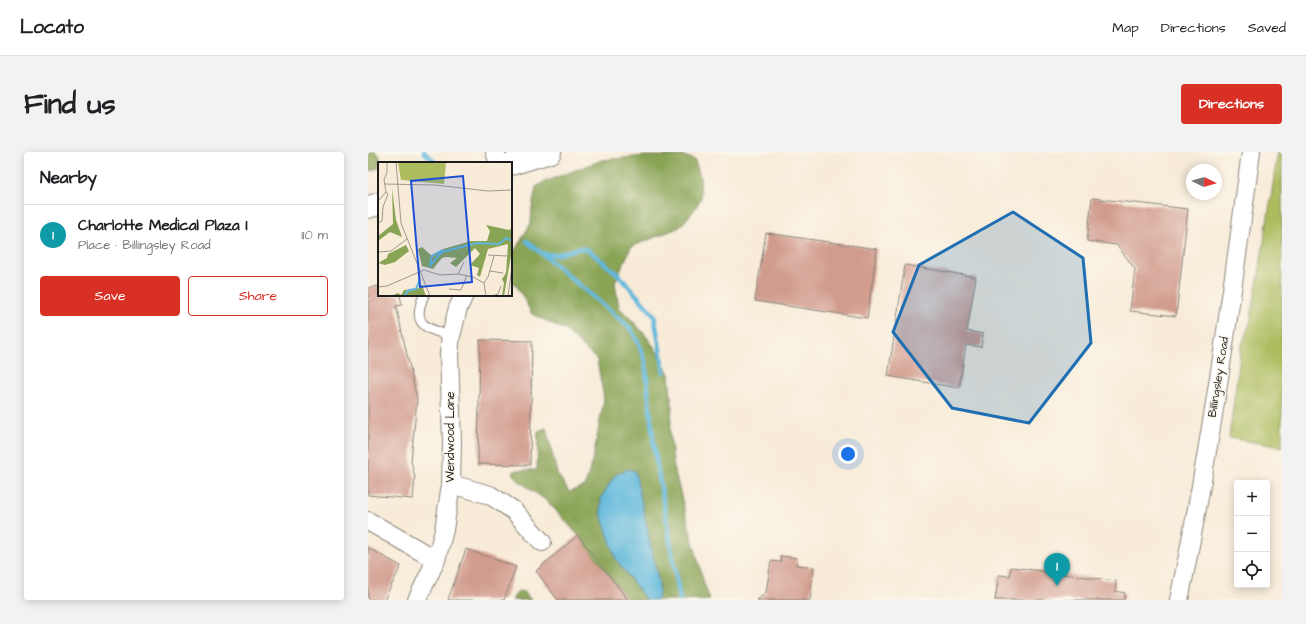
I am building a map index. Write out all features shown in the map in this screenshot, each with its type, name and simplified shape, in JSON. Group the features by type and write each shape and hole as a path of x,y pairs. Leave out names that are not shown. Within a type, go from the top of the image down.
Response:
{"main road":[{"path":"512,164 550,152"},
{"path":"368,207 378,204"}],"street":[{"path":"495,152 499,162"},
{"name":"Billingsley Road","path":"1179,600 1199,501 1222,355 1250,152"},
{"name":"Wendwood Lane","path":"417,600 436,560 444,530 451,484 452,442 448,353 458,308 464,296"},
{"path":"451,484 490,494 513,510 542,542"},
{"path":"368,521 436,560"}],"lane":[{"path":"424,296 418,316 421,322 428,329 451,336"}],"highlighted area":[{"path":"1013,212 1083,258 1091,343 1029,423 952,408 893,332 919,265"}],"green space":[{"path":"368,152 375,152 380,156 378,168 368,171"},
{"path":"1278,152 1282,152 1282,447 1229,438 1241,347 1250,323"},
{"path":"645,156 684,156 695,160 700,178 701,198 695,209 680,227 631,247 615,283 619,307 642,331 655,348 669,374 672,407 670,434 674,469 704,583 710,600 657,600 659,594 616,559 646,600 628,600 578,535 548,502 518,480 512,473 517,470 537,470 538,431 546,428 557,473 569,492 585,486 593,458 604,399 597,360 565,330 532,314 518,288 512,281 512,255 531,223 532,207 536,187 542,183 602,160"},
{"path":"518,591 524,592 531,600 512,600"}],"water":[{"path":"628,469 635,471 659,584 659,594 657,600 646,600 616,559 601,514 601,498 615,475"}],"building":[{"path":"1092,198 1188,209 1176,316 1130,311 1135,269 1117,245 1087,241"},
{"path":"766,233 877,249 867,318 755,301"},
{"path":"905,265 976,277 967,331 983,334 981,347 966,345 959,388 888,376"},
{"path":"378,286 378,296 400,296 402,305 396,306 417,399 411,461 415,478 413,499 368,495 368,288"},
{"path":"480,340 532,341 530,465 478,464"},
{"path":"578,535 628,600 558,600 536,571"},
{"path":"368,548 401,566 384,600 368,600"},
{"path":"466,549 516,567 504,600 448,600"},
{"path":"780,556 797,558 796,565 814,567 810,600 757,600 766,593 771,561 781,562"},
{"path":"1011,567 1116,581 1115,591 1125,593 1124,600 995,600 999,575 1010,576"}],"waterway":[{"path":"424,152 434,161"},
{"path":"527,241 630,328 638,342 645,361 654,447 680,600"},
{"path":"544,254 555,255 580,248 588,250 618,274 654,315 664,372"}],"place":[{"name":"Charlotte Medical Plaza I","path":"1057,586"}]}
